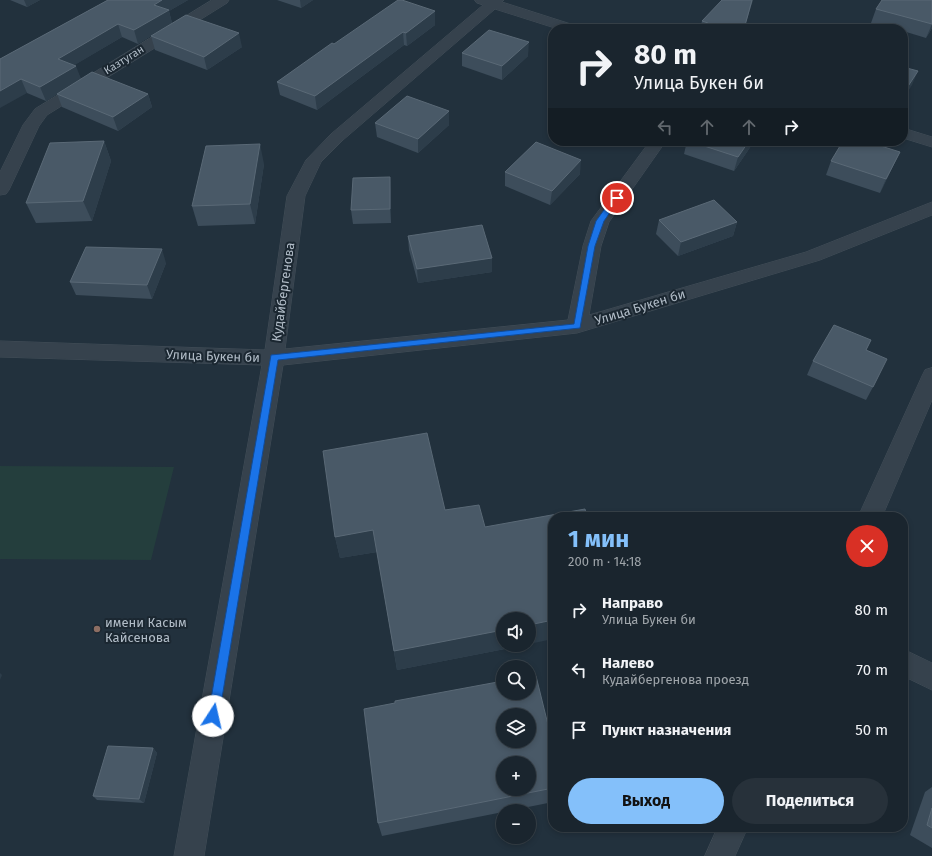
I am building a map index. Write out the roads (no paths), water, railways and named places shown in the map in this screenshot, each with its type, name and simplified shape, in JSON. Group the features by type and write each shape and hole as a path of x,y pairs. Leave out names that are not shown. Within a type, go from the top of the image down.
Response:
{"street":[{"name":"Казтуган","path":"0,190 31,125 41,112 54,102 222,0"},
{"path":"490,1 557,24"},
{"name":"Кудайбергенова","path":"189,856 274,358 296,196 314,160 337,137 490,1"},
{"path":"908,135 932,142"},
{"path":"577,326 592,246 600,221 654,146"},
{"name":"Улица Букен би","path":"0,349 274,358 577,326 813,256 932,208"},
{"path":"872,512 932,376"},
{"path":"908,665 932,677"},
{"path":"720,856 731,832"}],"place":[{"name":"имени Касым Кайсенова","path":"97,629"}]}
